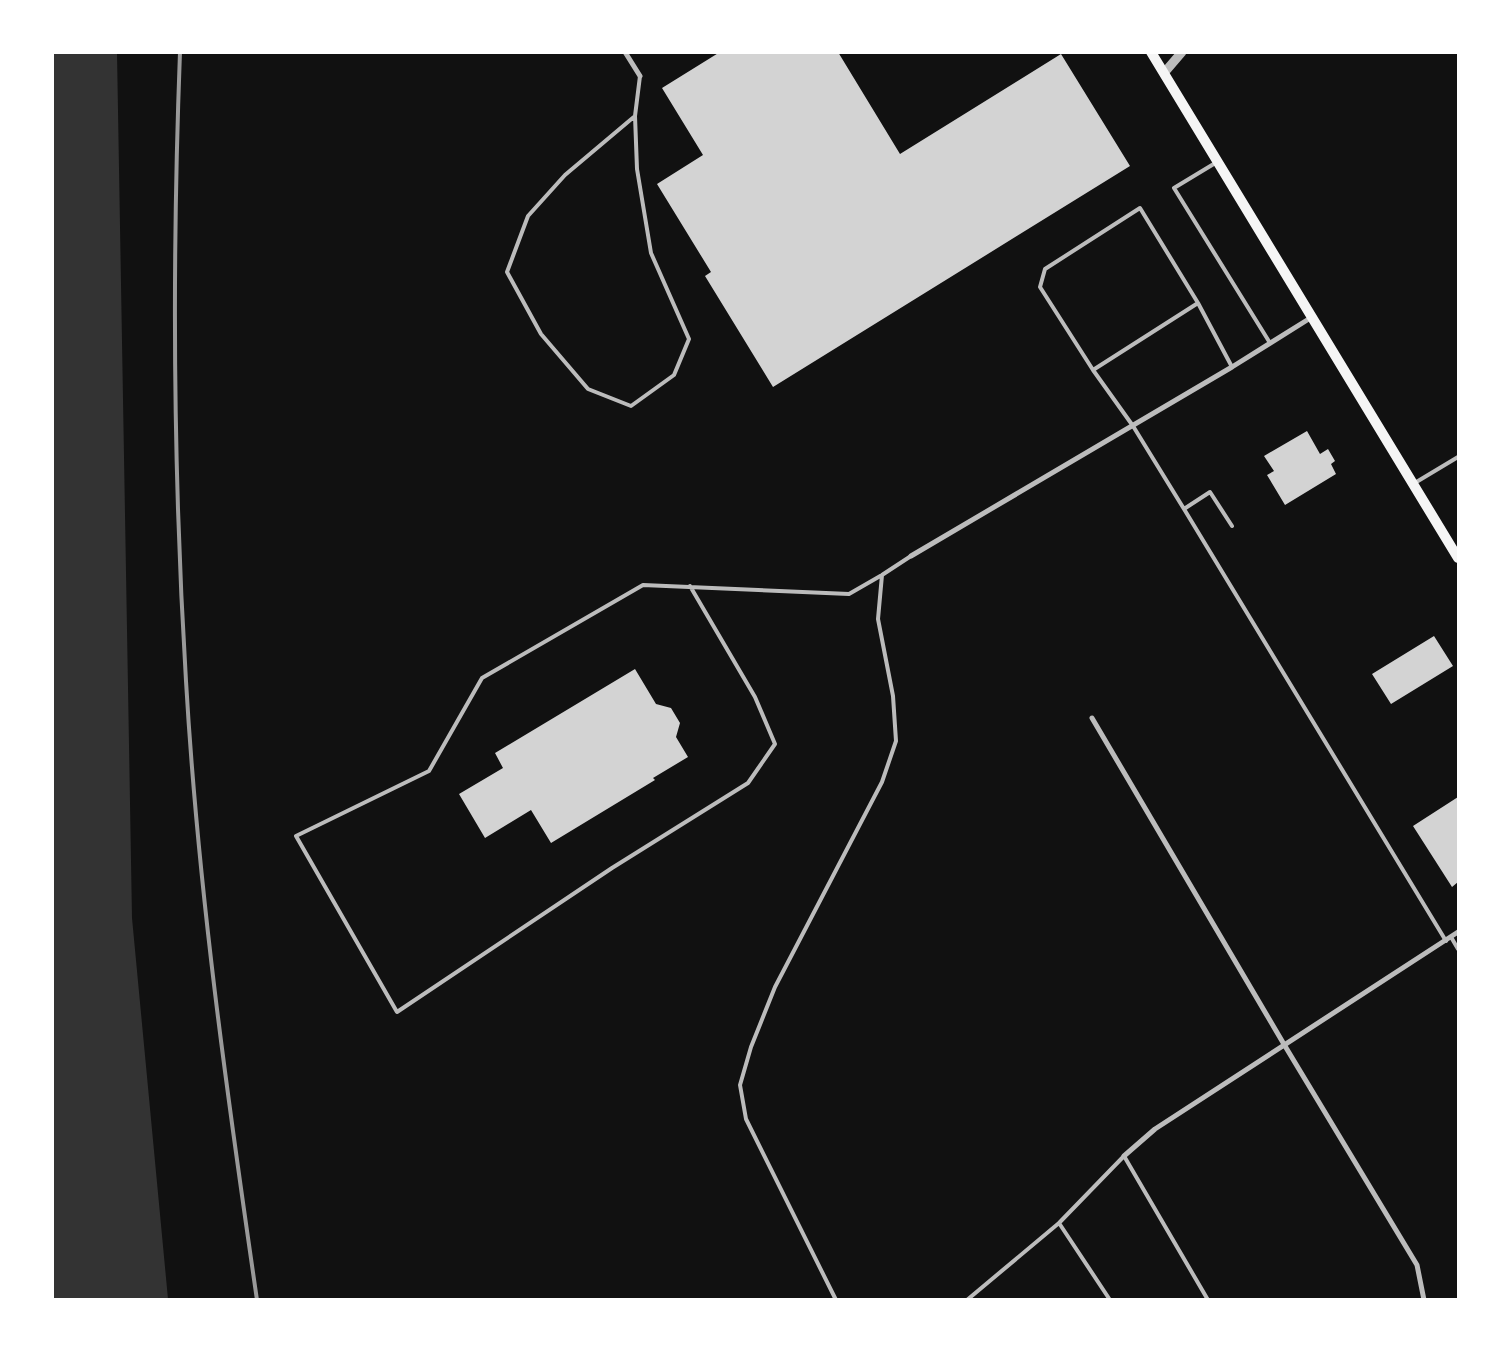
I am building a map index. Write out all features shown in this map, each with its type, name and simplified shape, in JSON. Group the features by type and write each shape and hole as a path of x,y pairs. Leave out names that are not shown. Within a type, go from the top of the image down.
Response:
{"main road":[{"path":"1151,52 1458,558"}],"street":[{"path":"626,52 640,76"},
{"path":"1164,73 1182,52"},
{"path":"911,556 1232,367 1312,317"},
{"path":"1092,718 1285,1046 1418,1265 1424,1300"},
{"path":"1124,1156 1155,1129 1458,932"}],"lane":[{"path":"635,116 566,175 528,216 507,272 541,334 588,389 631,406 674,375 689,339 651,253 637,169 635,116 640,76"},
{"path":"1217,162 1174,188 1270,343"},
{"path":"1232,367 1198,303 1140,208 1045,269 1040,287 1093,370 1133,426 1449,939 1458,950"},
{"path":"1093,370 1198,303"},
{"path":"1414,484 1458,457"},
{"path":"1184,508 1210,492 1232,526"},
{"path":"690,586 755,697 775,744 748,783 612,868 397,1012 296,836 429,771 482,678 643,585 690,586 849,594 882,576 911,556"},
{"path":"836,1300 746,1120 740,1085 751,1047 775,986 882,782 896,741 893,696 878,619 882,576"},
{"path":"967,1300 1059,1223 1124,1156 1208,1300"},
{"path":"1059,1223 1110,1300"}],"shaded area":[{"path":"52,53 117,53 132,918 168,1299 53,1299"}],"building":[{"path":"720,52 838,52 900,154 1061,54 1130,166 773,387 705,276 711,272 657,184 703,155 662,88"},
{"path":"1307,431 1320,454 1328,449 1335,461 1331,464 1336,474 1285,505 1267,475 1274,471 1264,456"},
{"path":"1434,636 1453,666 1391,704 1372,674"},
{"path":"635,669 656,704 671,708 680,723 676,737 688,757 653,778 655,780 551,843 531,810 485,838 459,794 503,768 495,753"},
{"path":"1458,797 1458,882 1452,887 1413,826"}],"railway":[{"path":"180,52 177,131 175,367 178,524 186,681 191,759 206,914 235,1145 257,1300"}]}
